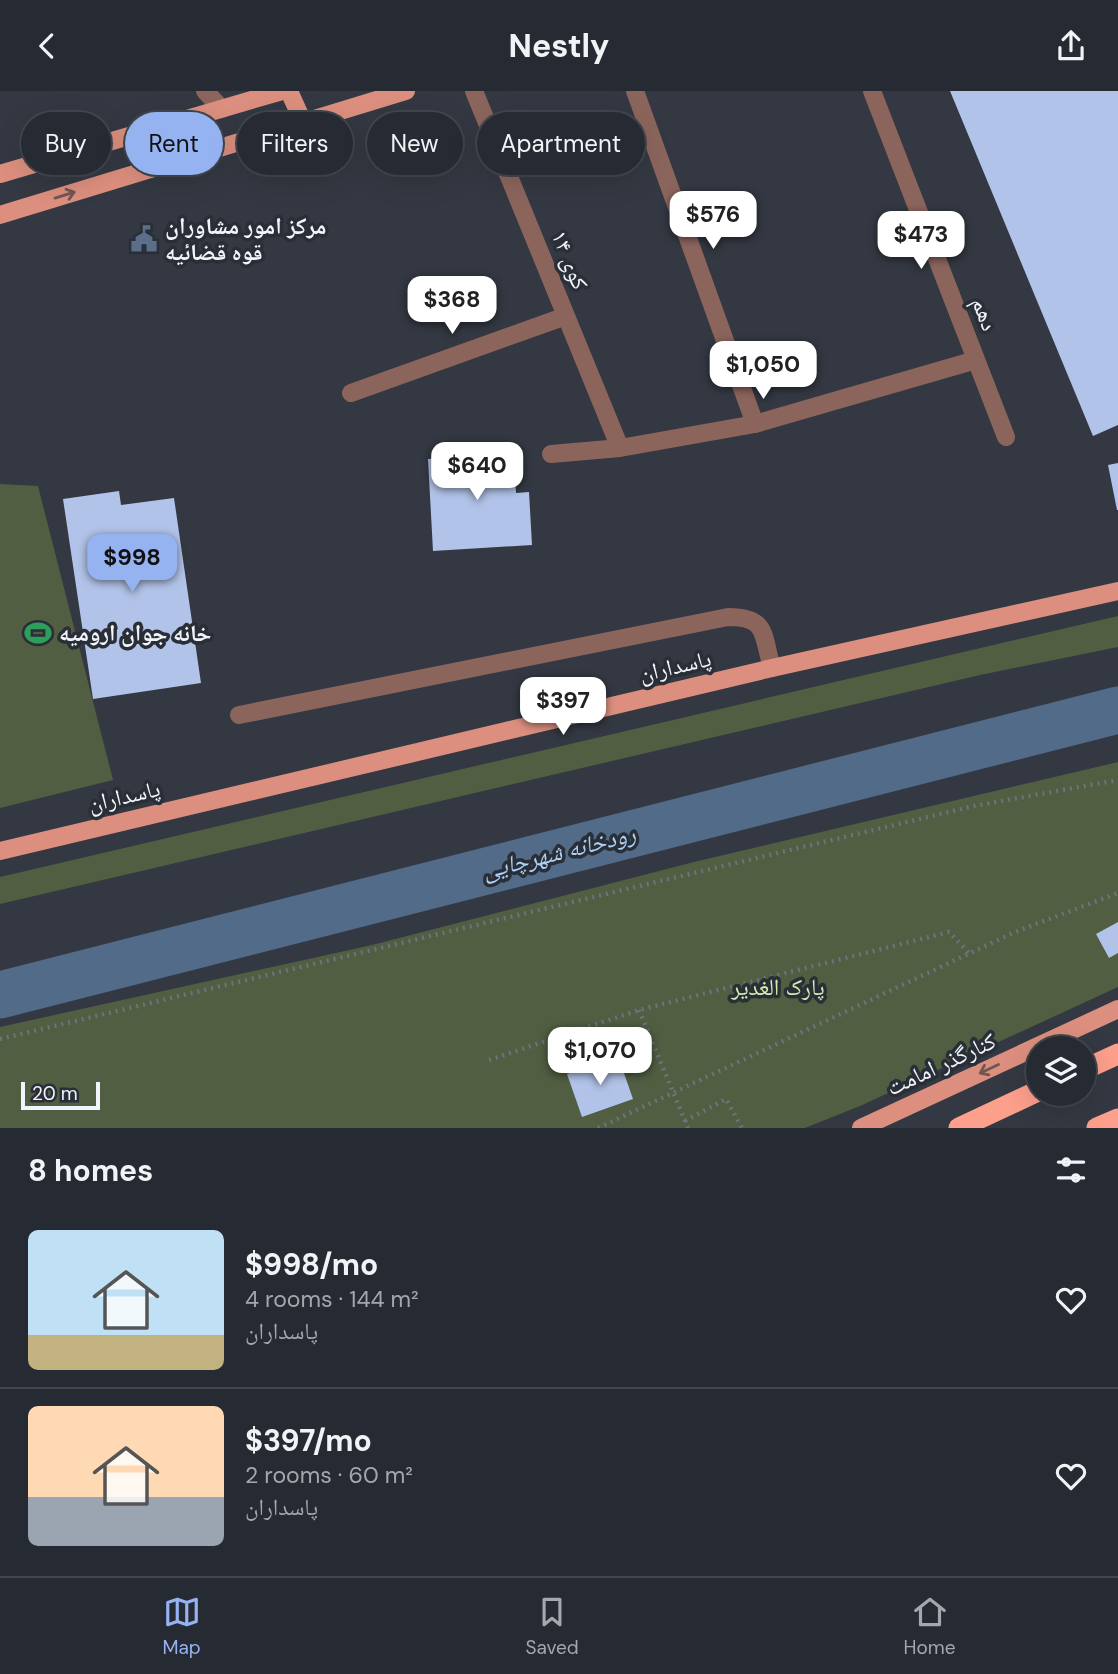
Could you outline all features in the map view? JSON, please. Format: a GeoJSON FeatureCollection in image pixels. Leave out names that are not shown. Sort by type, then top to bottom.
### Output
{"type":"FeatureCollection","features":[{"type":"Feature","properties":{"kind":"highway"},"geometry":{"type":"LineString","coordinates":[[1096,1064],[1118,1054]]}},
{"type":"Feature","properties":{"kind":"highway"},"geometry":{"type":"LineString","coordinates":[[959,1128],[1026,1097]]}},
{"type":"Feature","properties":{"kind":"highway"},"geometry":{"type":"LineString","coordinates":[[1097,1128],[1118,1119]]}},
{"type":"Feature","properties":{"kind":"main road"},"geometry":{"type":"LineString","coordinates":[[0,174],[282,91]]}},
{"type":"Feature","properties":{"kind":"main road"},"geometry":{"type":"LineString","coordinates":[[289,91],[298,112]]}},
{"type":"Feature","properties":{"kind":"main road"},"geometry":{"type":"LineString","coordinates":[[338,112],[406,91]]}},
{"type":"Feature","properties":{"kind":"main road"},"geometry":{"type":"LineString","coordinates":[[0,215],[237,143]]}},
{"type":"Feature","properties":{"kind":"main road","name":"پاسداران"},"geometry":{"type":"LineString","coordinates":[[0,851],[772,668],[1118,591]]}},
{"type":"Feature","properties":{"kind":"main road","name":"کنارگذر امامت"},"geometry":{"type":"LineString","coordinates":[[861,1128],[1118,1009]]}},
{"type":"Feature","properties":{"kind":"street"},"geometry":{"type":"LineString","coordinates":[[205,91],[222,109]]}},
{"type":"Feature","properties":{"kind":"street","name":"کوی ۱۴"},"geometry":{"type":"LineString","coordinates":[[474,91],[620,448]]}},
{"type":"Feature","properties":{"kind":"street"},"geometry":{"type":"LineString","coordinates":[[635,91],[755,423]]}},
{"type":"Feature","properties":{"kind":"street","name":"دهم"},"geometry":{"type":"LineString","coordinates":[[872,91],[1006,437]]}},
{"type":"Feature","properties":{"kind":"street"},"geometry":{"type":"LineString","coordinates":[[351,393],[566,316]]}},
{"type":"Feature","properties":{"kind":"street"},"geometry":{"type":"LineString","coordinates":[[551,454],[620,448],[755,423],[976,360]]}},
{"type":"Feature","properties":{"kind":"street"},"geometry":{"type":"LineString","coordinates":[[239,715],[728,617],[749,617],[759,624],[772,668]]}},
{"type":"Feature","properties":{"kind":"path"},"geometry":{"type":"LineString","coordinates":[[0,1039],[974,806],[1118,780]]}},
{"type":"Feature","properties":{"kind":"path"},"geometry":{"type":"LineString","coordinates":[[598,1128],[1015,932],[1118,894]]}},
{"type":"Feature","properties":{"kind":"path"},"geometry":{"type":"LineString","coordinates":[[489,1060],[639,1010],[949,932],[970,954]]}},
{"type":"Feature","properties":{"kind":"path"},"geometry":{"type":"LineString","coordinates":[[639,1010],[688,1128]]}},
{"type":"Feature","properties":{"kind":"path"},"geometry":{"type":"LineString","coordinates":[[685,1121],[726,1099],[742,1128]]}},
{"type":"Feature","properties":{"kind":"green space","name":"خانه جوان ارومیه"},"geometry":{"type":"Polygon","coordinates":[[[0,484],[38,486],[113,780],[0,808],[0,484]]]}},
{"type":"Feature","properties":{"kind":"green space"},"geometry":{"type":"Polygon","coordinates":[[[1118,616],[1118,647],[980,675],[0,904],[0,877],[1118,616]]]}},
{"type":"Feature","properties":{"kind":"green space","name":"پارک الغدیر"},"geometry":{"type":"Polygon","coordinates":[[[1118,762],[1118,987],[860,1106],[805,1128],[0,1128],[0,1027],[372,945],[694,862],[1118,762]]]}},
{"type":"Feature","properties":{"kind":"building"},"geometry":{"type":"Polygon","coordinates":[[[950,91],[1118,91],[1118,425],[1093,436],[950,91]]]}},
{"type":"Feature","properties":{"kind":"building"},"geometry":{"type":"Polygon","coordinates":[[[464,442],[465,455],[514,453],[516,493],[529,492],[532,545],[433,551],[428,459],[444,458],[443,444],[464,442]]]}},
{"type":"Feature","properties":{"kind":"building"},"geometry":{"type":"Polygon","coordinates":[[[1118,463],[1118,510],[1117,510],[1108,465],[1118,463]]]}},
{"type":"Feature","properties":{"kind":"building"},"geometry":{"type":"Polygon","coordinates":[[[119,491],[121,505],[174,498],[201,683],[93,699],[63,499],[119,491]]]}},
{"type":"Feature","properties":{"kind":"building"},"geometry":{"type":"Polygon","coordinates":[[[1118,922],[1118,953],[1109,958],[1096,934],[1118,922]]]}},
{"type":"Feature","properties":{"kind":"building"},"geometry":{"type":"Polygon","coordinates":[[[618,1056],[633,1099],[582,1117],[567,1074],[618,1056]]]}},
{"type":"Feature","properties":{"kind":"waterway","name":"رودخانه شهرچایی"},"geometry":{"type":"LineString","coordinates":[[0,995],[1118,710]]}},
{"type":"Feature","properties":{"kind":"place","name":"مرکز امور مشاوران قوه قضائیه"},"geometry":{"type":"Point","coordinates":[144,239]}},
{"type":"Feature","properties":{"kind":"place","name":"خانه جوان ارومیه"},"geometry":{"type":"Point","coordinates":[38,633]}}]}
